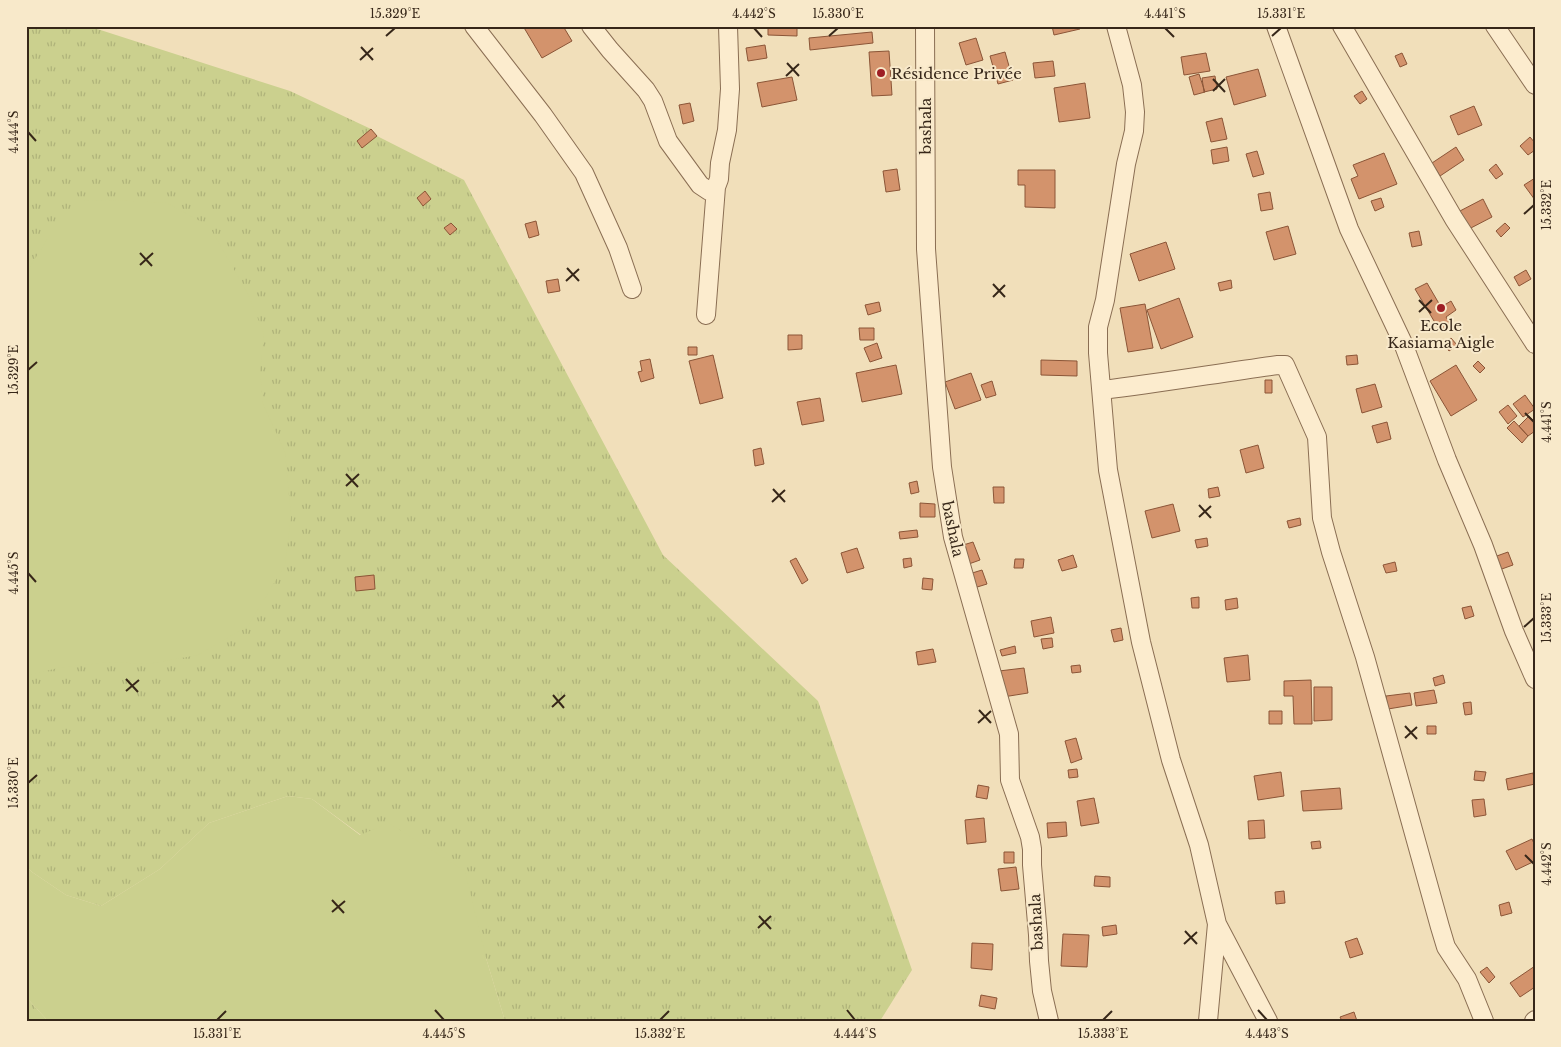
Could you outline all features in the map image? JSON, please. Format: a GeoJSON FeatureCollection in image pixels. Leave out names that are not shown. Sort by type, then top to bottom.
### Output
{"type":"FeatureCollection","features":[{"type":"Feature","properties":{"kind":"street"},"geometry":{"type":"LineString","coordinates":[[474,26],[543,115],[584,173],[618,248],[632,289]]}},
{"type":"Feature","properties":{"kind":"street"},"geometry":{"type":"LineString","coordinates":[[591,26],[646,90],[653,101],[668,141],[700,185],[709,191],[716,187]]}},
{"type":"Feature","properties":{"kind":"street"},"geometry":{"type":"LineString","coordinates":[[706,315],[716,187],[719,179],[730,101],[728,26]]}},
{"type":"Feature","properties":{"kind":"street","name":"bashala"},"geometry":{"type":"LineString","coordinates":[[925,26],[926,249],[942,467],[953,537],[1009,734],[1010,780],[1030,836],[1042,991],[1049,1021]]}},
{"type":"Feature","properties":{"kind":"street"},"geometry":{"type":"LineString","coordinates":[[1116,26],[1132,85],[1135,112],[1134,131],[1126,164],[1105,300],[1098,327],[1098,353],[1108,470],[1141,642],[1171,760],[1199,845],[1217,924],[1268,1021]]}},
{"type":"Feature","properties":{"kind":"street"},"geometry":{"type":"LineString","coordinates":[[1276,26],[1349,229],[1403,343],[1447,460],[1483,545],[1514,631],[1535,679]]}},
{"type":"Feature","properties":{"kind":"street"},"geometry":{"type":"LineString","coordinates":[[1342,26],[1454,219],[1535,344]]}},
{"type":"Feature","properties":{"kind":"street"},"geometry":{"type":"LineString","coordinates":[[1495,26],[1535,85]]}},
{"type":"Feature","properties":{"kind":"street"},"geometry":{"type":"LineString","coordinates":[[1102,390],[1285,365],[1317,437],[1322,518],[1365,657],[1446,947],[1467,978],[1484,1021]]}},
{"type":"Feature","properties":{"kind":"street"},"geometry":{"type":"LineString","coordinates":[[1208,1021],[1217,924]]}},
{"type":"Feature","properties":{"kind":"green space"},"geometry":{"type":"Polygon","coordinates":[[[26,26],[88,26],[290,91],[371,129],[377,136],[464,180],[663,555],[818,701],[912,970],[880,1021],[505,1021],[486,958],[361,835],[312,799],[288,796],[209,823],[160,869],[101,906],[66,895],[26,866],[26,26]]]}},
{"type":"Feature","properties":{"kind":"green space"},"geometry":{"type":"Polygon","coordinates":[[[114,200],[167,203],[209,226],[248,294],[264,334],[260,371],[263,404],[285,452],[291,517],[285,565],[248,626],[198,655],[148,664],[109,662],[58,668],[26,676],[26,273],[50,235],[84,201],[114,200]]]}},
{"type":"Feature","properties":{"kind":"green space"},"geometry":{"type":"Polygon","coordinates":[[[288,796],[312,799],[360,835],[389,823],[465,871],[486,958],[505,1021],[48,1021],[26,997],[26,866],[66,895],[101,906],[160,869],[209,823],[288,796]]]}},
{"type":"Feature","properties":{"kind":"green space"},"geometry":{"type":"Polygon","coordinates":[[[26,997],[48,1021],[26,1021],[26,997]]]}},
{"type":"Feature","properties":{"kind":"building"},"geometry":{"type":"Polygon","coordinates":[[[523,26],[563,26],[572,41],[542,58],[523,26]]]}},
{"type":"Feature","properties":{"kind":"building"},"geometry":{"type":"Polygon","coordinates":[[[768,26],[797,26],[797,36],[768,35],[768,26]]]}},
{"type":"Feature","properties":{"kind":"building"},"geometry":{"type":"Polygon","coordinates":[[[1052,26],[1080,26],[1080,29],[1054,35],[1052,26]]]}},
{"type":"Feature","properties":{"kind":"building"},"geometry":{"type":"Polygon","coordinates":[[[872,32],[873,43],[810,50],[809,38],[872,32]]]}},
{"type":"Feature","properties":{"kind":"building"},"geometry":{"type":"Polygon","coordinates":[[[976,38],[983,60],[966,65],[959,43],[976,38]]]}},
{"type":"Feature","properties":{"kind":"building"},"geometry":{"type":"Polygon","coordinates":[[[765,45],[767,58],[748,61],[746,48],[765,45]]]}},
{"type":"Feature","properties":{"kind":"building","name":"Résidence Privée"},"geometry":{"type":"Polygon","coordinates":[[[889,51],[892,95],[872,96],[869,52],[889,51]]]}},
{"type":"Feature","properties":{"kind":"building"},"geometry":{"type":"Polygon","coordinates":[[[1005,52],[1013,80],[998,84],[990,56],[1005,52]]]}},
{"type":"Feature","properties":{"kind":"building"},"geometry":{"type":"Polygon","coordinates":[[[1206,53],[1210,71],[1184,75],[1181,57],[1206,53]]]}},
{"type":"Feature","properties":{"kind":"building"},"geometry":{"type":"Polygon","coordinates":[[[1402,53],[1407,64],[1400,67],[1395,56],[1402,53]]]}},
{"type":"Feature","properties":{"kind":"building"},"geometry":{"type":"Polygon","coordinates":[[[1053,61],[1055,76],[1035,78],[1033,63],[1053,61]]]}},
{"type":"Feature","properties":{"kind":"building"},"geometry":{"type":"Polygon","coordinates":[[[1258,69],[1266,96],[1234,105],[1226,77],[1258,69]]]}},
{"type":"Feature","properties":{"kind":"building"},"geometry":{"type":"Polygon","coordinates":[[[1199,74],[1205,92],[1194,95],[1189,77],[1199,74]]]}},
{"type":"Feature","properties":{"kind":"building"},"geometry":{"type":"Polygon","coordinates":[[[1215,76],[1217,89],[1204,92],[1202,78],[1215,76]]]}},
{"type":"Feature","properties":{"kind":"building"},"geometry":{"type":"Polygon","coordinates":[[[792,77],[797,100],[762,107],[757,83],[792,77]]]}},
{"type":"Feature","properties":{"kind":"building"},"geometry":{"type":"Polygon","coordinates":[[[1085,83],[1090,118],[1059,122],[1054,88],[1085,83]]]}},
{"type":"Feature","properties":{"kind":"building"},"geometry":{"type":"Polygon","coordinates":[[[1362,91],[1367,99],[1360,104],[1354,96],[1362,91]]]}},
{"type":"Feature","properties":{"kind":"building"},"geometry":{"type":"Polygon","coordinates":[[[690,103],[694,121],[683,124],[679,105],[690,103]]]}},
{"type":"Feature","properties":{"kind":"building"},"geometry":{"type":"Polygon","coordinates":[[[1474,106],[1482,125],[1458,135],[1450,116],[1474,106]]]}},
{"type":"Feature","properties":{"kind":"building"},"geometry":{"type":"Polygon","coordinates":[[[1222,118],[1227,139],[1211,142],[1206,122],[1222,118]]]}},
{"type":"Feature","properties":{"kind":"building"},"geometry":{"type":"Polygon","coordinates":[[[371,129],[377,136],[362,148],[357,141],[371,129]]]}},
{"type":"Feature","properties":{"kind":"building"},"geometry":{"type":"Polygon","coordinates":[[[1530,137],[1535,143],[1535,150],[1528,155],[1520,146],[1530,137]]]}},
{"type":"Feature","properties":{"kind":"building"},"geometry":{"type":"Polygon","coordinates":[[[1227,147],[1229,161],[1213,164],[1211,150],[1227,147]]]}},
{"type":"Feature","properties":{"kind":"building"},"geometry":{"type":"Polygon","coordinates":[[[1456,147],[1464,160],[1440,176],[1432,163],[1456,147]]]}},
{"type":"Feature","properties":{"kind":"building"},"geometry":{"type":"Polygon","coordinates":[[[1257,151],[1264,174],[1253,177],[1246,154],[1257,151]]]}},
{"type":"Feature","properties":{"kind":"building"},"geometry":{"type":"Polygon","coordinates":[[[1384,153],[1397,184],[1359,199],[1351,179],[1358,176],[1353,165],[1384,153]]]}},
{"type":"Feature","properties":{"kind":"building"},"geometry":{"type":"Polygon","coordinates":[[[1496,164],[1503,174],[1496,179],[1489,170],[1496,164]]]}},
{"type":"Feature","properties":{"kind":"building"},"geometry":{"type":"Polygon","coordinates":[[[897,169],[900,190],[886,192],[883,171],[897,169]]]}},
{"type":"Feature","properties":{"kind":"building"},"geometry":{"type":"Polygon","coordinates":[[[1018,170],[1055,170],[1055,208],[1025,207],[1025,185],[1018,185],[1018,170]]]}},
{"type":"Feature","properties":{"kind":"building"},"geometry":{"type":"Polygon","coordinates":[[[1535,178],[1535,200],[1524,185],[1535,178]]]}},
{"type":"Feature","properties":{"kind":"building"},"geometry":{"type":"Polygon","coordinates":[[[425,191],[431,199],[423,206],[417,198],[425,191]]]}},
{"type":"Feature","properties":{"kind":"building"},"geometry":{"type":"Polygon","coordinates":[[[1270,192],[1273,209],[1261,211],[1258,194],[1270,192]]]}},
{"type":"Feature","properties":{"kind":"building"},"geometry":{"type":"Polygon","coordinates":[[[1381,198],[1384,207],[1375,211],[1371,201],[1381,198]]]}},
{"type":"Feature","properties":{"kind":"building"},"geometry":{"type":"Polygon","coordinates":[[[1483,199],[1492,217],[1467,230],[1458,212],[1483,199]]]}},
{"type":"Feature","properties":{"kind":"building"},"geometry":{"type":"Polygon","coordinates":[[[536,221],[539,235],[529,238],[525,224],[536,221]]]}},
{"type":"Feature","properties":{"kind":"building"},"geometry":{"type":"Polygon","coordinates":[[[451,223],[457,229],[450,235],[444,228],[451,223]]]}},
{"type":"Feature","properties":{"kind":"building"},"geometry":{"type":"Polygon","coordinates":[[[1505,223],[1510,228],[1501,237],[1496,231],[1505,223]]]}},
{"type":"Feature","properties":{"kind":"building"},"geometry":{"type":"Polygon","coordinates":[[[1288,226],[1296,254],[1274,260],[1266,232],[1288,226]]]}},
{"type":"Feature","properties":{"kind":"building"},"geometry":{"type":"Polygon","coordinates":[[[1419,231],[1422,245],[1412,247],[1409,233],[1419,231]]]}},
{"type":"Feature","properties":{"kind":"building"},"geometry":{"type":"Polygon","coordinates":[[[1166,242],[1175,269],[1139,281],[1130,254],[1166,242]]]}},
{"type":"Feature","properties":{"kind":"building"},"geometry":{"type":"Polygon","coordinates":[[[1526,270],[1531,279],[1519,286],[1514,277],[1526,270]]]}},
{"type":"Feature","properties":{"kind":"building"},"geometry":{"type":"Polygon","coordinates":[[[558,279],[560,291],[548,293],[546,281],[558,279]]]}},
{"type":"Feature","properties":{"kind":"building"},"geometry":{"type":"Polygon","coordinates":[[[1231,280],[1232,288],[1220,291],[1218,283],[1231,280]]]}},
{"type":"Feature","properties":{"kind":"building","name":"Ecole Kasiama Aigle"},"geometry":{"type":"Polygon","coordinates":[[[1427,283],[1441,307],[1451,301],[1456,310],[1446,317],[1451,325],[1440,331],[1415,289],[1427,283]]]}},
{"type":"Feature","properties":{"kind":"building"},"geometry":{"type":"Polygon","coordinates":[[[1179,298],[1193,337],[1161,349],[1147,310],[1179,298]]]}},
{"type":"Feature","properties":{"kind":"building"},"geometry":{"type":"Polygon","coordinates":[[[879,302],[881,311],[868,315],[865,305],[879,302]]]}},
{"type":"Feature","properties":{"kind":"building"},"geometry":{"type":"Polygon","coordinates":[[[1145,304],[1153,348],[1128,352],[1120,308],[1145,304]]]}},
{"type":"Feature","properties":{"kind":"building"},"geometry":{"type":"Polygon","coordinates":[[[859,328],[874,328],[874,340],[860,340],[859,328]]]}},
{"type":"Feature","properties":{"kind":"building"},"geometry":{"type":"Polygon","coordinates":[[[788,335],[802,335],[802,349],[788,350],[788,335]]]}},
{"type":"Feature","properties":{"kind":"building"},"geometry":{"type":"Polygon","coordinates":[[[1451,338],[1457,345],[1449,351],[1444,344],[1451,338]]]}},
{"type":"Feature","properties":{"kind":"building"},"geometry":{"type":"Polygon","coordinates":[[[877,343],[882,358],[870,362],[864,348],[877,343]]]}},
{"type":"Feature","properties":{"kind":"building"},"geometry":{"type":"Polygon","coordinates":[[[688,347],[697,347],[697,355],[688,355],[688,347]]]}},
{"type":"Feature","properties":{"kind":"building"},"geometry":{"type":"Polygon","coordinates":[[[713,355],[723,398],[700,404],[689,361],[713,355]]]}},
{"type":"Feature","properties":{"kind":"building"},"geometry":{"type":"Polygon","coordinates":[[[1357,355],[1358,364],[1347,365],[1346,356],[1357,355]]]}},
{"type":"Feature","properties":{"kind":"building"},"geometry":{"type":"Polygon","coordinates":[[[650,359],[654,378],[641,382],[638,372],[642,371],[640,361],[650,359]]]}},
{"type":"Feature","properties":{"kind":"building"},"geometry":{"type":"Polygon","coordinates":[[[1041,360],[1077,361],[1077,376],[1041,375],[1041,360]]]}},
{"type":"Feature","properties":{"kind":"building"},"geometry":{"type":"Polygon","coordinates":[[[1478,361],[1485,368],[1480,373],[1473,366],[1478,361]]]}},
{"type":"Feature","properties":{"kind":"building"},"geometry":{"type":"Polygon","coordinates":[[[896,365],[902,394],[862,402],[856,373],[896,365]]]}},
{"type":"Feature","properties":{"kind":"building"},"geometry":{"type":"Polygon","coordinates":[[[1456,365],[1477,400],[1451,416],[1430,381],[1456,365]]]}},
{"type":"Feature","properties":{"kind":"building"},"geometry":{"type":"Polygon","coordinates":[[[971,373],[981,400],[955,409],[945,382],[971,373]]]}},
{"type":"Feature","properties":{"kind":"building"},"geometry":{"type":"Polygon","coordinates":[[[1265,380],[1272,380],[1272,393],[1265,393],[1265,380]]]}},
{"type":"Feature","properties":{"kind":"building"},"geometry":{"type":"Polygon","coordinates":[[[992,381],[996,395],[986,398],[981,385],[992,381]]]}},
{"type":"Feature","properties":{"kind":"building"},"geometry":{"type":"Polygon","coordinates":[[[1375,384],[1382,407],[1362,413],[1356,389],[1375,384]]]}},
{"type":"Feature","properties":{"kind":"building"},"geometry":{"type":"Polygon","coordinates":[[[1525,395],[1535,409],[1523,417],[1513,404],[1525,395]]]}},
{"type":"Feature","properties":{"kind":"building"},"geometry":{"type":"Polygon","coordinates":[[[820,398],[824,421],[802,425],[797,402],[820,398]]]}},
{"type":"Feature","properties":{"kind":"building"},"geometry":{"type":"Polygon","coordinates":[[[1508,405],[1517,416],[1508,424],[1499,412],[1508,405]]]}},
{"type":"Feature","properties":{"kind":"building"},"geometry":{"type":"Polygon","coordinates":[[[1529,416],[1535,422],[1535,431],[1528,436],[1519,426],[1529,416]]]}},
{"type":"Feature","properties":{"kind":"building"},"geometry":{"type":"Polygon","coordinates":[[[1514,421],[1528,436],[1522,443],[1507,428],[1514,421]]]}},
{"type":"Feature","properties":{"kind":"building"},"geometry":{"type":"Polygon","coordinates":[[[1387,422],[1391,439],[1377,443],[1372,426],[1387,422]]]}},
{"type":"Feature","properties":{"kind":"building"},"geometry":{"type":"Polygon","coordinates":[[[1258,445],[1264,468],[1246,473],[1240,450],[1258,445]]]}},
{"type":"Feature","properties":{"kind":"building"},"geometry":{"type":"Polygon","coordinates":[[[761,448],[764,464],[755,466],[753,450],[761,448]]]}},
{"type":"Feature","properties":{"kind":"building"},"geometry":{"type":"Polygon","coordinates":[[[917,481],[919,492],[911,494],[909,483],[917,481]]]}},
{"type":"Feature","properties":{"kind":"building"},"geometry":{"type":"Polygon","coordinates":[[[993,487],[1004,487],[1004,503],[994,503],[993,487]]]}},
{"type":"Feature","properties":{"kind":"building"},"geometry":{"type":"Polygon","coordinates":[[[1218,487],[1220,496],[1209,498],[1208,489],[1218,487]]]}},
{"type":"Feature","properties":{"kind":"building"},"geometry":{"type":"Polygon","coordinates":[[[920,503],[935,504],[935,517],[920,517],[920,503]]]}},
{"type":"Feature","properties":{"kind":"building"},"geometry":{"type":"Polygon","coordinates":[[[1173,504],[1180,531],[1152,538],[1145,511],[1173,504]]]}},
{"type":"Feature","properties":{"kind":"building"},"geometry":{"type":"Polygon","coordinates":[[[1300,518],[1301,525],[1289,528],[1287,521],[1300,518]]]}},
{"type":"Feature","properties":{"kind":"building"},"geometry":{"type":"Polygon","coordinates":[[[917,530],[918,537],[900,539],[899,532],[917,530]]]}},
{"type":"Feature","properties":{"kind":"building"},"geometry":{"type":"Polygon","coordinates":[[[1207,538],[1208,546],[1197,548],[1195,540],[1207,538]]]}},
{"type":"Feature","properties":{"kind":"building"},"geometry":{"type":"Polygon","coordinates":[[[973,542],[980,560],[966,565],[960,546],[973,542]]]}},
{"type":"Feature","properties":{"kind":"building"},"geometry":{"type":"Polygon","coordinates":[[[857,548],[864,568],[847,573],[841,553],[857,548]]]}},
{"type":"Feature","properties":{"kind":"building"},"geometry":{"type":"Polygon","coordinates":[[[1508,552],[1513,565],[1499,570],[1494,557],[1508,552]]]}},
{"type":"Feature","properties":{"kind":"building"},"geometry":{"type":"Polygon","coordinates":[[[1073,555],[1077,567],[1062,571],[1058,560],[1073,555]]]}},
{"type":"Feature","properties":{"kind":"building"},"geometry":{"type":"Polygon","coordinates":[[[796,558],[808,580],[802,584],[790,561],[796,558]]]}},
{"type":"Feature","properties":{"kind":"building"},"geometry":{"type":"Polygon","coordinates":[[[911,558],[912,566],[904,568],[903,559],[911,558]]]}},
{"type":"Feature","properties":{"kind":"building"},"geometry":{"type":"Polygon","coordinates":[[[1015,559],[1024,559],[1023,568],[1014,568],[1015,559]]]}},
{"type":"Feature","properties":{"kind":"building"},"geometry":{"type":"Polygon","coordinates":[[[1395,562],[1397,571],[1386,573],[1383,565],[1395,562]]]}},
{"type":"Feature","properties":{"kind":"building"},"geometry":{"type":"Polygon","coordinates":[[[982,570],[987,584],[974,588],[969,574],[982,570]]]}},
{"type":"Feature","properties":{"kind":"building"},"geometry":{"type":"Polygon","coordinates":[[[374,575],[375,589],[356,591],[355,577],[374,575]]]}},
{"type":"Feature","properties":{"kind":"building"},"geometry":{"type":"Polygon","coordinates":[[[923,578],[933,579],[932,590],[922,589],[923,578]]]}},
{"type":"Feature","properties":{"kind":"building"},"geometry":{"type":"Polygon","coordinates":[[[1199,597],[1199,608],[1192,608],[1191,598],[1199,597]]]}},
{"type":"Feature","properties":{"kind":"building"},"geometry":{"type":"Polygon","coordinates":[[[1237,598],[1238,608],[1226,610],[1225,600],[1237,598]]]}},
{"type":"Feature","properties":{"kind":"building"},"geometry":{"type":"Polygon","coordinates":[[[1471,606],[1474,616],[1465,619],[1462,608],[1471,606]]]}},
{"type":"Feature","properties":{"kind":"building"},"geometry":{"type":"Polygon","coordinates":[[[1051,617],[1054,633],[1034,637],[1031,621],[1051,617]]]}},
{"type":"Feature","properties":{"kind":"building"},"geometry":{"type":"Polygon","coordinates":[[[1121,628],[1123,640],[1114,642],[1111,630],[1121,628]]]}},
{"type":"Feature","properties":{"kind":"building"},"geometry":{"type":"Polygon","coordinates":[[[1052,638],[1053,647],[1043,649],[1041,639],[1052,638]]]}},
{"type":"Feature","properties":{"kind":"building"},"geometry":{"type":"Polygon","coordinates":[[[1015,646],[1016,653],[1002,656],[1000,650],[1015,646]]]}},
{"type":"Feature","properties":{"kind":"building"},"geometry":{"type":"Polygon","coordinates":[[[933,649],[936,662],[918,665],[916,652],[933,649]]]}},
{"type":"Feature","properties":{"kind":"building"},"geometry":{"type":"Polygon","coordinates":[[[1248,655],[1250,680],[1227,682],[1224,658],[1248,655]]]}},
{"type":"Feature","properties":{"kind":"building"},"geometry":{"type":"Polygon","coordinates":[[[1080,665],[1081,672],[1072,673],[1071,666],[1080,665]]]}},
{"type":"Feature","properties":{"kind":"building"},"geometry":{"type":"Polygon","coordinates":[[[1024,668],[1028,693],[1003,697],[999,671],[1024,668]]]}},
{"type":"Feature","properties":{"kind":"building"},"geometry":{"type":"Polygon","coordinates":[[[1443,675],[1445,683],[1435,686],[1433,678],[1443,675]]]}},
{"type":"Feature","properties":{"kind":"building"},"geometry":{"type":"Polygon","coordinates":[[[1311,680],[1312,724],[1294,724],[1293,696],[1284,696],[1284,681],[1311,680]]]}},
{"type":"Feature","properties":{"kind":"building"},"geometry":{"type":"Polygon","coordinates":[[[1314,687],[1332,687],[1332,720],[1314,721],[1314,687]]]}},
{"type":"Feature","properties":{"kind":"building"},"geometry":{"type":"Polygon","coordinates":[[[1434,690],[1437,703],[1416,706],[1414,693],[1434,690]]]}},
{"type":"Feature","properties":{"kind":"building"},"geometry":{"type":"Polygon","coordinates":[[[1410,693],[1412,705],[1388,709],[1386,696],[1410,693]]]}},
{"type":"Feature","properties":{"kind":"building"},"geometry":{"type":"Polygon","coordinates":[[[1471,702],[1472,714],[1465,715],[1463,703],[1471,702]]]}},
{"type":"Feature","properties":{"kind":"building"},"geometry":{"type":"Polygon","coordinates":[[[1269,711],[1282,711],[1282,724],[1269,724],[1269,711]]]}},
{"type":"Feature","properties":{"kind":"building"},"geometry":{"type":"Polygon","coordinates":[[[1427,726],[1436,726],[1436,734],[1427,734],[1427,726]]]}},
{"type":"Feature","properties":{"kind":"building"},"geometry":{"type":"Polygon","coordinates":[[[1076,738],[1082,759],[1071,763],[1065,741],[1076,738]]]}},
{"type":"Feature","properties":{"kind":"building"},"geometry":{"type":"Polygon","coordinates":[[[1077,769],[1078,777],[1069,778],[1068,770],[1077,769]]]}},
{"type":"Feature","properties":{"kind":"building"},"geometry":{"type":"Polygon","coordinates":[[[1475,771],[1486,772],[1484,781],[1474,780],[1475,771]]]}},
{"type":"Feature","properties":{"kind":"building"},"geometry":{"type":"Polygon","coordinates":[[[1281,772],[1284,796],[1258,800],[1254,776],[1281,772]]]}},
{"type":"Feature","properties":{"kind":"building"},"geometry":{"type":"Polygon","coordinates":[[[1533,773],[1535,784],[1508,790],[1506,779],[1533,773]]]}},
{"type":"Feature","properties":{"kind":"building"},"geometry":{"type":"Polygon","coordinates":[[[978,785],[989,787],[987,799],[976,797],[978,785]]]}},
{"type":"Feature","properties":{"kind":"building"},"geometry":{"type":"Polygon","coordinates":[[[1340,788],[1342,809],[1303,811],[1301,791],[1340,788]]]}},
{"type":"Feature","properties":{"kind":"building"},"geometry":{"type":"Polygon","coordinates":[[[1094,798],[1099,823],[1081,826],[1077,801],[1094,798]]]}},
{"type":"Feature","properties":{"kind":"building"},"geometry":{"type":"Polygon","coordinates":[[[1484,799],[1486,815],[1474,817],[1472,800],[1484,799]]]}},
{"type":"Feature","properties":{"kind":"building"},"geometry":{"type":"Polygon","coordinates":[[[984,818],[986,842],[967,844],[965,820],[984,818]]]}},
{"type":"Feature","properties":{"kind":"building"},"geometry":{"type":"Polygon","coordinates":[[[1264,820],[1265,838],[1249,839],[1248,821],[1264,820]]]}},
{"type":"Feature","properties":{"kind":"building"},"geometry":{"type":"Polygon","coordinates":[[[1066,822],[1067,836],[1048,838],[1047,823],[1066,822]]]}},
{"type":"Feature","properties":{"kind":"building"},"geometry":{"type":"Polygon","coordinates":[[[1532,839],[1535,846],[1535,861],[1516,870],[1506,851],[1532,839]]]}},
{"type":"Feature","properties":{"kind":"building"},"geometry":{"type":"Polygon","coordinates":[[[1320,841],[1321,848],[1312,849],[1311,842],[1320,841]]]}},
{"type":"Feature","properties":{"kind":"building"},"geometry":{"type":"Polygon","coordinates":[[[1004,852],[1014,852],[1014,863],[1004,863],[1004,852]]]}},
{"type":"Feature","properties":{"kind":"building"},"geometry":{"type":"Polygon","coordinates":[[[1016,867],[1019,889],[1001,891],[998,869],[1016,867]]]}},
{"type":"Feature","properties":{"kind":"building"},"geometry":{"type":"Polygon","coordinates":[[[1095,876],[1110,877],[1110,887],[1094,886],[1095,876]]]}},
{"type":"Feature","properties":{"kind":"building"},"geometry":{"type":"Polygon","coordinates":[[[1284,891],[1285,903],[1276,904],[1275,892],[1284,891]]]}},
{"type":"Feature","properties":{"kind":"building"},"geometry":{"type":"Polygon","coordinates":[[[1509,902],[1512,913],[1501,916],[1499,905],[1509,902]]]}},
{"type":"Feature","properties":{"kind":"building"},"geometry":{"type":"Polygon","coordinates":[[[1116,925],[1117,934],[1103,936],[1102,927],[1116,925]]]}},
{"type":"Feature","properties":{"kind":"building"},"geometry":{"type":"Polygon","coordinates":[[[1063,934],[1089,935],[1087,967],[1061,966],[1063,934]]]}},
{"type":"Feature","properties":{"kind":"building"},"geometry":{"type":"Polygon","coordinates":[[[1357,938],[1363,954],[1350,958],[1345,942],[1357,938]]]}},
{"type":"Feature","properties":{"kind":"building"},"geometry":{"type":"Polygon","coordinates":[[[972,943],[993,944],[992,970],[971,968],[972,943]]]}},
{"type":"Feature","properties":{"kind":"building"},"geometry":{"type":"Polygon","coordinates":[[[1535,966],[1535,987],[1520,997],[1510,983],[1535,966]]]}},
{"type":"Feature","properties":{"kind":"building"},"geometry":{"type":"Polygon","coordinates":[[[1487,967],[1495,977],[1489,983],[1480,972],[1487,967]]]}},
{"type":"Feature","properties":{"kind":"building"},"geometry":{"type":"Polygon","coordinates":[[[981,995],[997,998],[995,1009],[979,1006],[981,995]]]}},
{"type":"Feature","properties":{"kind":"building"},"geometry":{"type":"Polygon","coordinates":[[[1354,1012],[1357,1021],[1342,1021],[1340,1017],[1354,1012]]]}},
{"type":"Feature","properties":{"kind":"place","name":"Résidence Privée"},"geometry":{"type":"Point","coordinates":[881,73]}},
{"type":"Feature","properties":{"kind":"place","name":"Ecole Kasiama Aigle"},"geometry":{"type":"Point","coordinates":[1441,308]}}]}
